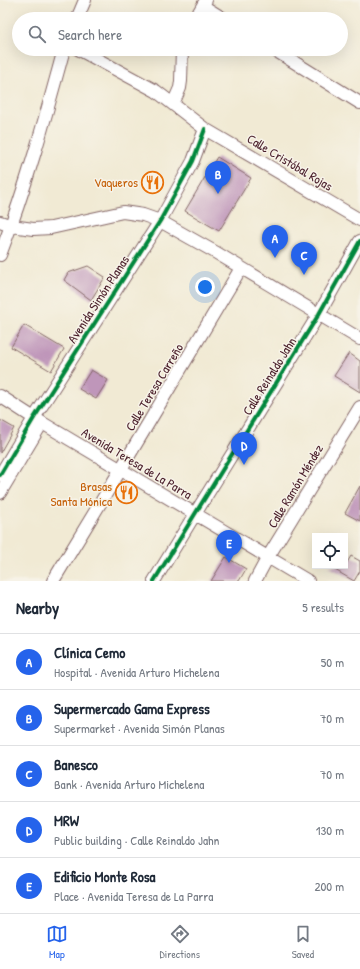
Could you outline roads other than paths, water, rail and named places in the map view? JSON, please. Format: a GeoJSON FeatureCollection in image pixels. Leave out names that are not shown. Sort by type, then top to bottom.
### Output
{"type":"FeatureCollection","features":[{"type":"Feature","properties":{"kind":"street"},"geometry":{"type":"LineString","coordinates":[[80,12],[85,0]]}},
{"type":"Feature","properties":{"kind":"street"},"geometry":{"type":"LineString","coordinates":[[199,12],[205,3],[216,12]]}},
{"type":"Feature","properties":{"kind":"street"},"geometry":{"type":"LineString","coordinates":[[0,255],[12,226],[37,147],[62,56]]}},
{"type":"Feature","properties":{"kind":"street","name":"Calle Cristóbal Rojas"},"geometry":{"type":"LineString","coordinates":[[91,56],[156,91],[205,129],[360,220]]}},
{"type":"Feature","properties":{"kind":"street"},"geometry":{"type":"LineString","coordinates":[[173,104],[180,88],[182,56]]}},
{"type":"Feature","properties":{"kind":"street"},"geometry":{"type":"LineString","coordinates":[[284,56],[360,103]]}},
{"type":"Feature","properties":{"kind":"street","name":"Avenida Simón Planas"},"geometry":{"type":"LineString","coordinates":[[0,475],[38,420],[160,221],[193,161],[205,129]]}},
{"type":"Feature","properties":{"kind":"street"},"geometry":{"type":"LineString","coordinates":[[0,222],[12,226],[33,229],[51,228],[123,212],[143,215],[160,221],[360,339]]}},
{"type":"Feature","properties":{"kind":"street","name":"Calle Reinaldo Jahn"},"geometry":{"type":"LineString","coordinates":[[154,581],[319,314],[360,241]]}},
{"type":"Feature","properties":{"kind":"street","name":"Calle Teresa Carreño"},"geometry":{"type":"LineString","coordinates":[[53,581],[241,268]]}},
{"type":"Feature","properties":{"kind":"street","name":"Avenida Teresa de La Parra"},"geometry":{"type":"LineString","coordinates":[[0,396],[308,581]]}},
{"type":"Feature","properties":{"kind":"street","name":"Calle Ramón Méndez"},"geometry":{"type":"LineString","coordinates":[[255,581],[268,557],[360,407]]}},
{"type":"Feature","properties":{"kind":"street","name":"Avenida Simón Planas"},"geometry":{"type":"LineString","coordinates":[[0,493],[38,420]]}},
{"type":"Feature","properties":{"kind":"place","name":"Vaqueros"},"geometry":{"type":"Point","coordinates":[153,182]}},
{"type":"Feature","properties":{"kind":"place","name":"Supermercado Gama Express"},"geometry":{"type":"Point","coordinates":[218,194]}},
{"type":"Feature","properties":{"kind":"place","name":"Clínica Cemo"},"geometry":{"type":"Point","coordinates":[275,258]}},
{"type":"Feature","properties":{"kind":"place","name":"Banesco"},"geometry":{"type":"Point","coordinates":[304,275]}},
{"type":"Feature","properties":{"kind":"place","name":"MRW"},"geometry":{"type":"Point","coordinates":[244,465]}},
{"type":"Feature","properties":{"kind":"place","name":"Brasas Santa Mónica"},"geometry":{"type":"Point","coordinates":[127,493]}},
{"type":"Feature","properties":{"kind":"place","name":"Edificio Monte Rosa"},"geometry":{"type":"Point","coordinates":[229,563]}}]}
